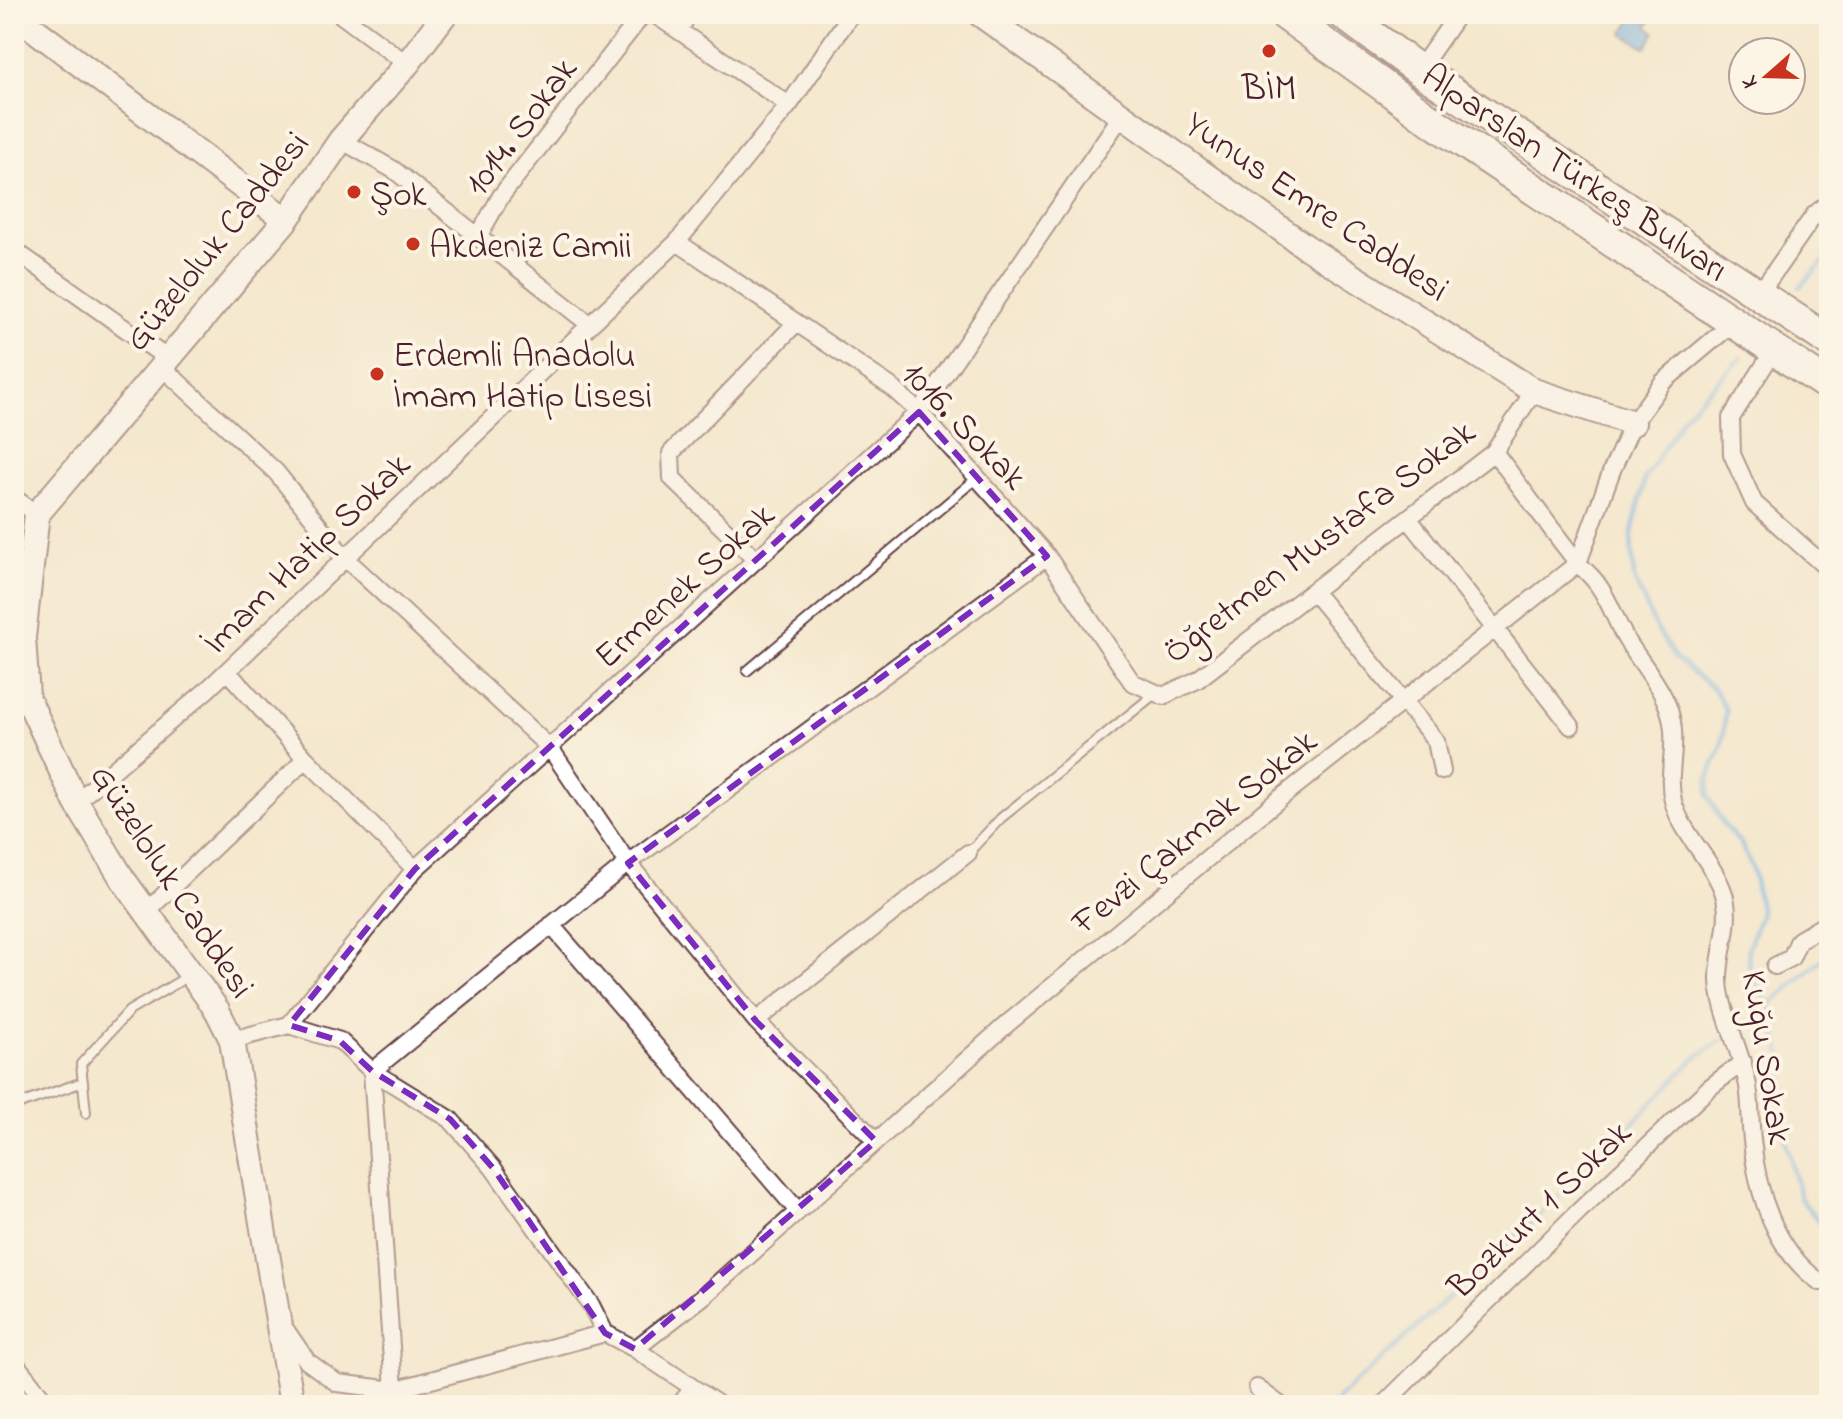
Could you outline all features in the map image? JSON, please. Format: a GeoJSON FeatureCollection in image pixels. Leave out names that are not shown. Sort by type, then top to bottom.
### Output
{"type":"FeatureCollection","features":[{"type":"Feature","properties":{"kind":"highway","name":"Alparslan Türkeş Bulvarı"},"geometry":{"type":"LineString","coordinates":[[1284,14],[1436,124],[1829,386]]}},
{"type":"Feature","properties":{"kind":"highway","name":"Alparslan Türkeş Bulvarı"},"geometry":{"type":"LineString","coordinates":[[1343,14],[1419,70],[1829,341]]}},
{"type":"Feature","properties":{"kind":"main road"},"geometry":{"type":"LineString","coordinates":[[14,14],[286,220]]}},
{"type":"Feature","properties":{"kind":"main road","name":"Güzeloluk Caddesi"},"geometry":{"type":"LineString","coordinates":[[292,1405],[232,1040],[217,1010],[122,878],[76,802],[27,697],[23,637],[37,514],[286,220],[341,140],[407,64],[445,14]]}},
{"type":"Feature","properties":{"kind":"main road","name":"Yunus Emre Caddesi"},"geometry":{"type":"LineString","coordinates":[[980,14],[1306,247],[1534,391],[1633,423]]}},
{"type":"Feature","properties":{"kind":"main road"},"geometry":{"type":"LineString","coordinates":[[14,540],[37,514]]}},
{"type":"Feature","properties":{"kind":"street"},"geometry":{"type":"LineString","coordinates":[[340,14],[407,64]]}},
{"type":"Feature","properties":{"kind":"street","name":"1014. Sokak"},"geometry":{"type":"LineString","coordinates":[[478,237],[501,196],[643,14]]}},
{"type":"Feature","properties":{"kind":"street"},"geometry":{"type":"LineString","coordinates":[[654,14],[789,105]]}},
{"type":"Feature","properties":{"kind":"street"},"geometry":{"type":"LineString","coordinates":[[679,31],[688,14]]}},
{"type":"Feature","properties":{"kind":"street","name":"İmam Hatip Sokak"},"geometry":{"type":"LineString","coordinates":[[76,802],[227,671],[677,242],[789,105],[851,14]]}},
{"type":"Feature","properties":{"kind":"street"},"geometry":{"type":"LineString","coordinates":[[1419,70],[1458,14]]}},
{"type":"Feature","properties":{"kind":"street","name":"Ermenek Sokak"},"geometry":{"type":"LineString","coordinates":[[289,1025],[415,869],[919,412],[1122,115]]}},
{"type":"Feature","properties":{"kind":"street"},"geometry":{"type":"LineString","coordinates":[[341,140],[394,170],[589,324]]}},
{"type":"Feature","properties":{"kind":"street"},"geometry":{"type":"LineString","coordinates":[[1759,294],[1815,214],[1829,203]]}},
{"type":"Feature","properties":{"kind":"street","name":"1016. Sokak"},"geometry":{"type":"LineString","coordinates":[[677,242],[890,386],[919,412],[1047,556],[1132,682],[1159,694]]}},
{"type":"Feature","properties":{"kind":"street"},"geometry":{"type":"LineString","coordinates":[[14,250],[165,363],[276,472],[345,558],[550,748],[628,863],[756,1021],[876,1141]]}},
{"type":"Feature","properties":{"kind":"street"},"geometry":{"type":"LineString","coordinates":[[756,560],[672,478],[671,453],[796,323]]}},
{"type":"Feature","properties":{"kind":"street"},"geometry":{"type":"LineString","coordinates":[[1578,563],[1633,423],[1663,382],[1733,323]]}},
{"type":"Feature","properties":{"kind":"street"},"geometry":{"type":"LineString","coordinates":[[1774,350],[1731,418],[1732,454],[1754,503],[1829,570]]}},
{"type":"Feature","properties":{"kind":"street","name":"Öğretmen Mustafa Sokak"},"geometry":{"type":"LineString","coordinates":[[1159,694],[1197,680],[1494,452],[1534,391]]}},
{"type":"Feature","properties":{"kind":"street","name":"Kuğu Sokak"},"geometry":{"type":"LineString","coordinates":[[1494,452],[1578,563],[1599,585],[1624,636],[1654,677],[1667,703],[1673,724],[1672,797],[1680,823],[1723,891],[1727,928],[1719,983],[1748,1086],[1756,1176],[1788,1253],[1803,1271],[1820,1282],[1829,1281]]}},
{"type":"Feature","properties":{"kind":"street"},"geometry":{"type":"LineString","coordinates":[[14,498],[37,514]]}},
{"type":"Feature","properties":{"kind":"street"},"geometry":{"type":"LineString","coordinates":[[1408,518],[1571,726]]}},
{"type":"Feature","properties":{"kind":"street"},"geometry":{"type":"LineString","coordinates":[[372,1071],[628,863],[1047,556]]}},
{"type":"Feature","properties":{"kind":"street","name":"Fevzi Çakmak Sokak"},"geometry":{"type":"LineString","coordinates":[[635,1349],[705,1295],[1007,1024],[1278,800],[1578,563]]}},
{"type":"Feature","properties":{"kind":"street"},"geometry":{"type":"LineString","coordinates":[[1313,591],[1436,741],[1442,771]]}},
{"type":"Feature","properties":{"kind":"street"},"geometry":{"type":"LineString","coordinates":[[227,671],[306,759],[415,869]]}},
{"type":"Feature","properties":{"kind":"street"},"geometry":{"type":"LineString","coordinates":[[146,912],[306,759]]}},
{"type":"Feature","properties":{"kind":"street"},"geometry":{"type":"LineString","coordinates":[[756,1021],[968,853]]}},
{"type":"Feature","properties":{"kind":"street"},"geometry":{"type":"LineString","coordinates":[[1775,966],[1791,958],[1799,940],[1829,922]]}},
{"type":"Feature","properties":{"kind":"street"},"geometry":{"type":"LineString","coordinates":[[551,925],[798,1211]]}},
{"type":"Feature","properties":{"kind":"street"},"geometry":{"type":"LineString","coordinates":[[232,1040],[289,1025],[340,1041],[372,1071],[450,1119],[493,1168],[591,1305],[605,1333],[635,1349],[719,1405]]}},
{"type":"Feature","properties":{"kind":"street","name":"Bozkurt 1 Sokak"},"geometry":{"type":"LineString","coordinates":[[1383,1405],[1579,1211],[1709,1088],[1743,1062]]}},
{"type":"Feature","properties":{"kind":"street"},"geometry":{"type":"LineString","coordinates":[[372,1071],[394,1390]]}},
{"type":"Feature","properties":{"kind":"street"},"geometry":{"type":"LineString","coordinates":[[276,1316],[307,1361],[337,1383],[394,1390]]}},
{"type":"Feature","properties":{"kind":"street"},"geometry":{"type":"LineString","coordinates":[[366,1405],[394,1390],[605,1333]]}},
{"type":"Feature","properties":{"kind":"street"},"geometry":{"type":"LineString","coordinates":[[14,1362],[48,1405]]}},
{"type":"Feature","properties":{"kind":"street"},"geometry":{"type":"LineString","coordinates":[[1257,1388],[1280,1405]]}},
{"type":"Feature","properties":{"kind":"lane"},"geometry":{"type":"LineString","coordinates":[[747,671],[977,478]]}},
{"type":"Feature","properties":{"kind":"lane"},"geometry":{"type":"LineString","coordinates":[[968,853],[1001,818],[1159,694]]}},
{"type":"Feature","properties":{"kind":"lane"},"geometry":{"type":"LineString","coordinates":[[86,1113],[81,1064],[129,1011],[191,974]]}},
{"type":"Feature","properties":{"kind":"lane"},"geometry":{"type":"LineString","coordinates":[[14,1106],[83,1082]]}},
{"type":"Feature","properties":{"kind":"lane"},"geometry":{"type":"LineString","coordinates":[[674,1405],[690,1386]]}},
{"type":"Feature","properties":{"kind":"highlighted area"},"geometry":{"type":"Polygon","coordinates":[[[919,412],[1047,556],[628,863],[756,1021],[876,1141],[635,1349],[605,1333],[493,1168],[450,1119],[372,1071],[340,1041],[289,1025],[415,869],[919,412]]]}},
{"type":"Feature","properties":{"kind":"water"},"geometry":{"type":"Polygon","coordinates":[[[1635,14],[1655,14],[1647,27],[1655,32],[1646,48],[1623,34],[1635,14]]]}},
{"type":"Feature","properties":{"kind":"waterway"},"geometry":{"type":"LineString","coordinates":[[1800,287],[1829,255]]}},
{"type":"Feature","properties":{"kind":"waterway"},"geometry":{"type":"LineString","coordinates":[[1741,358],[1685,414],[1645,478],[1631,537],[1634,578],[1654,624],[1675,658],[1714,689],[1726,710],[1722,745],[1708,779],[1708,796],[1724,825],[1741,844],[1753,870],[1761,913],[1748,949],[1750,973],[1769,1004],[1784,1063],[1782,1125],[1800,1198],[1829,1234]]}},
{"type":"Feature","properties":{"kind":"waterway"},"geometry":{"type":"LineString","coordinates":[[1753,1019],[1829,953]]}},
{"type":"Feature","properties":{"kind":"waterway"},"geometry":{"type":"LineString","coordinates":[[1334,1405],[1586,1172],[1695,1058],[1722,1040]]}},
{"type":"Feature","properties":{"kind":"place","name":"BİM"},"geometry":{"type":"Point","coordinates":[1269,51]}},
{"type":"Feature","properties":{"kind":"place","name":"Şok"},"geometry":{"type":"Point","coordinates":[354,192]}},
{"type":"Feature","properties":{"kind":"place","name":"Akdeniz Camii"},"geometry":{"type":"Point","coordinates":[413,244]}},
{"type":"Feature","properties":{"kind":"place","name":"Erdemli Anadolu İmam Hatip Lisesi"},"geometry":{"type":"Point","coordinates":[377,374]}}]}
